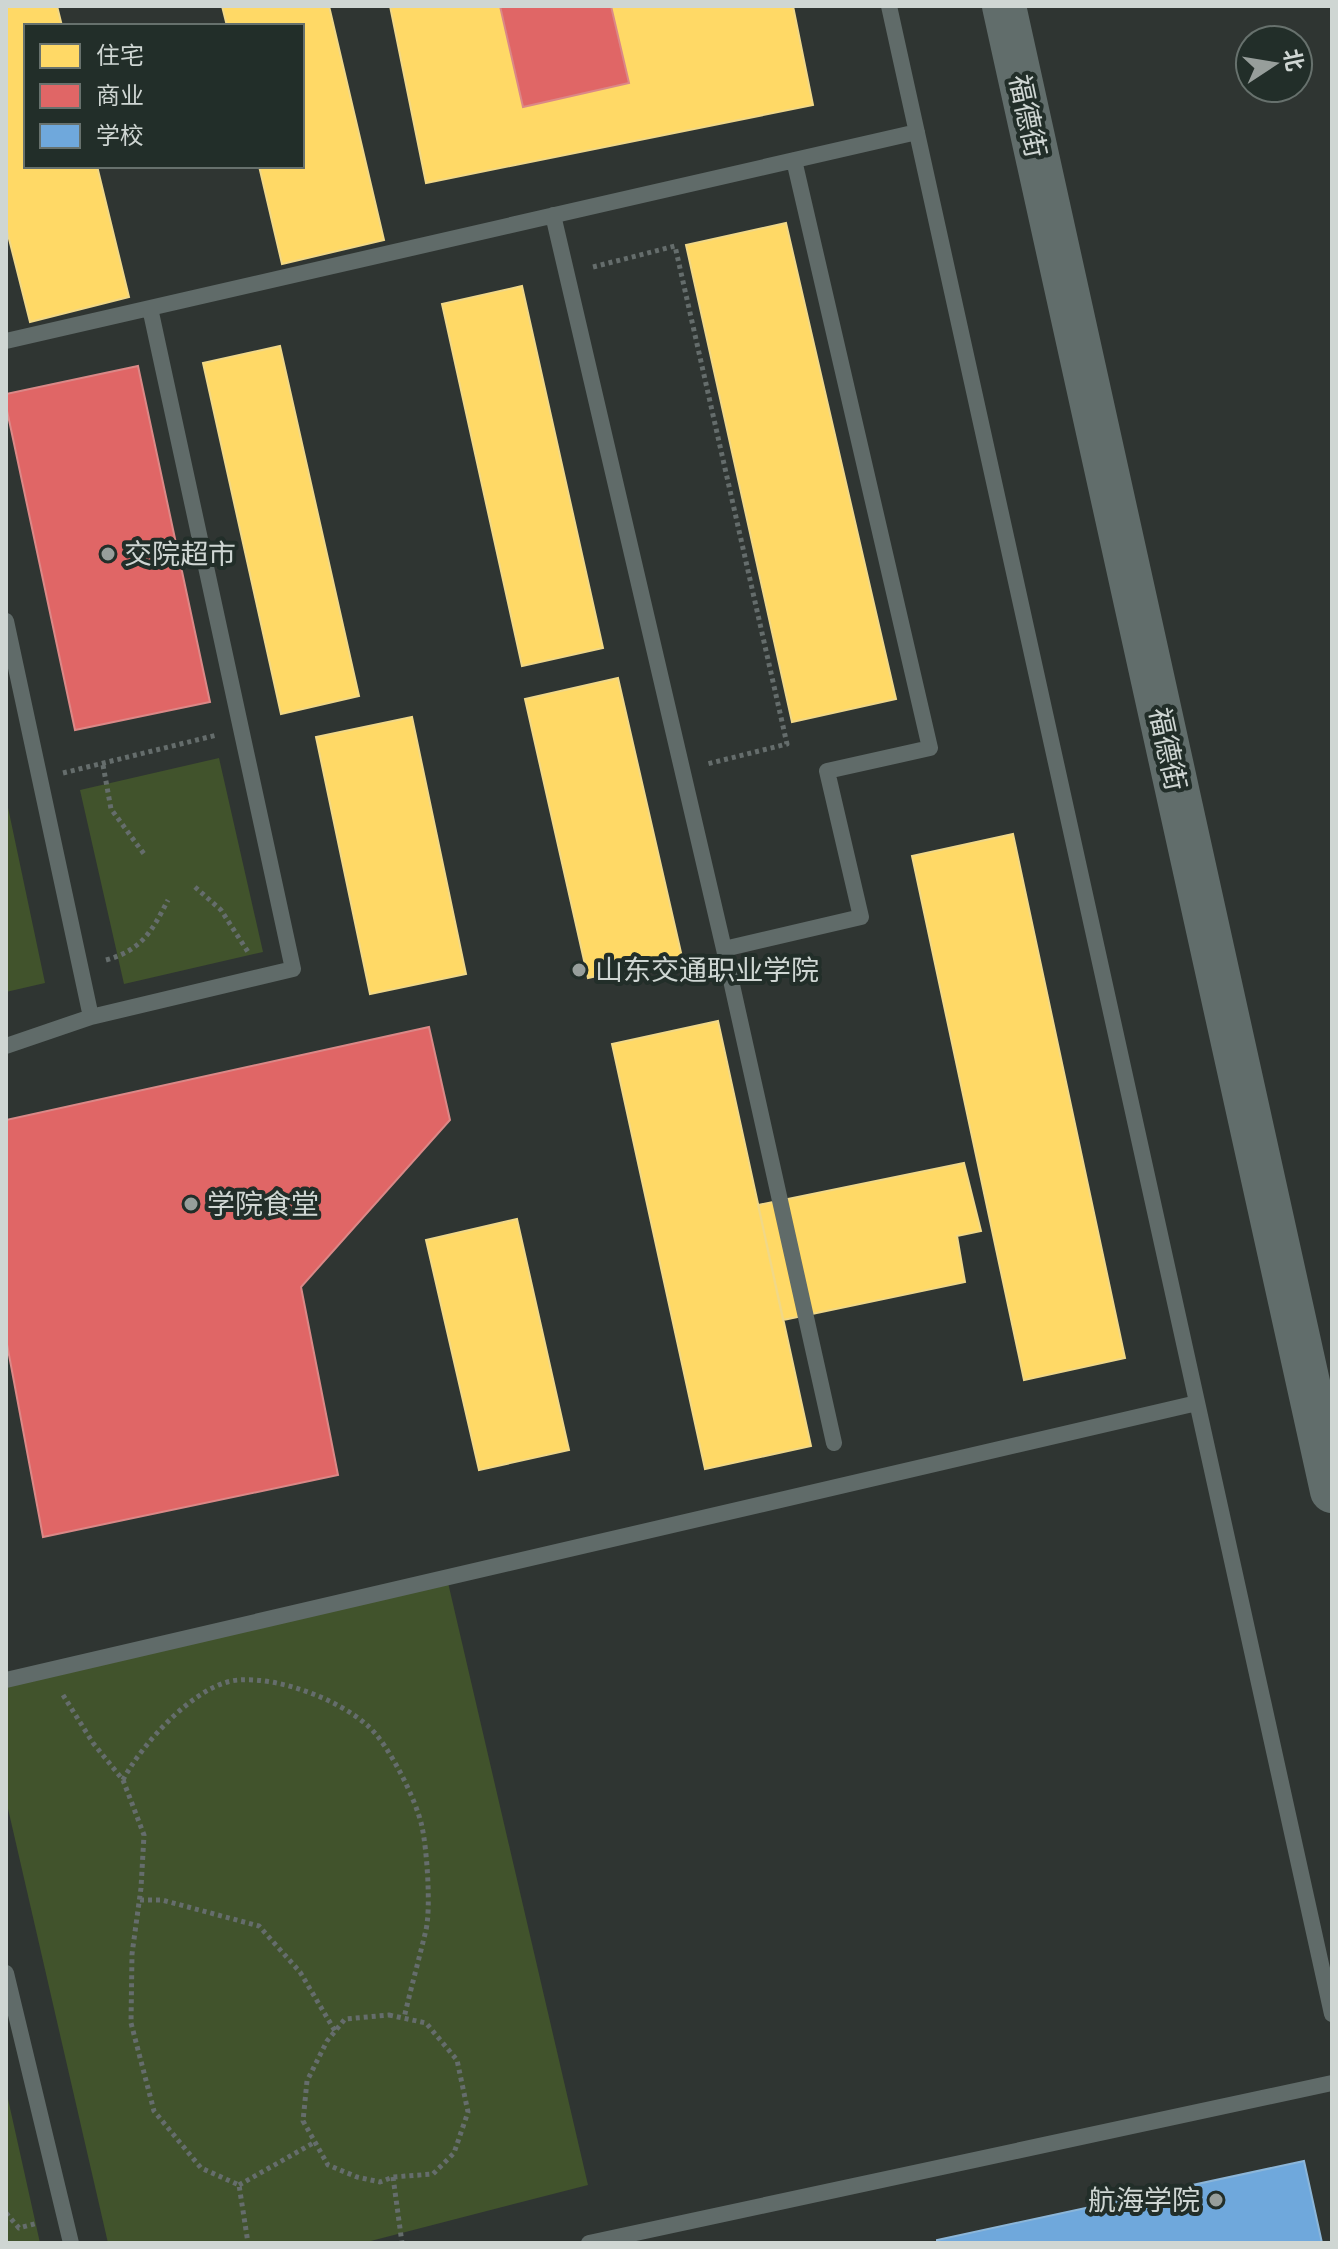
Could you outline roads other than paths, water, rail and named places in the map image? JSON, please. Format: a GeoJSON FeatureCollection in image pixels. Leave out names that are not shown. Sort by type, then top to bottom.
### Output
{"type":"FeatureCollection","features":[{"type":"Feature","properties":{"kind":"street","name":"福德街"},"geometry":{"type":"LineString","coordinates":[[1004,6],[1332,1491]]}},
{"type":"Feature","properties":{"kind":"lane"},"geometry":{"type":"LineString","coordinates":[[889,6],[1332,2014]]}},
{"type":"Feature","properties":{"kind":"lane"},"geometry":{"type":"LineString","coordinates":[[6,341],[917,132]]}},
{"type":"Feature","properties":{"kind":"lane"},"geometry":{"type":"LineString","coordinates":[[724,949],[861,917],[827,771],[930,748],[794,160]]}},
{"type":"Feature","properties":{"kind":"lane"},"geometry":{"type":"LineString","coordinates":[[553,215],[724,949],[834,1443]]}},
{"type":"Feature","properties":{"kind":"lane"},"geometry":{"type":"LineString","coordinates":[[6,1046],[91,1017],[293,969],[150,308]]}},
{"type":"Feature","properties":{"kind":"lane"},"geometry":{"type":"LineString","coordinates":[[6,621],[91,1017]]}},
{"type":"Feature","properties":{"kind":"lane"},"geometry":{"type":"LineString","coordinates":[[6,1680],[1197,1403]]}},
{"type":"Feature","properties":{"kind":"lane"},"geometry":{"type":"LineString","coordinates":[[6,1973],[71,2243]]}},
{"type":"Feature","properties":{"kind":"lane"},"geometry":{"type":"LineString","coordinates":[[589,2243],[1332,2083]]}},
{"type":"Feature","properties":{"kind":"place","name":"交院超市"},"geometry":{"type":"Point","coordinates":[108,554]}},
{"type":"Feature","properties":{"kind":"place","name":"山东交通职业学院"},"geometry":{"type":"Point","coordinates":[579,970]}},
{"type":"Feature","properties":{"kind":"place","name":"学院食堂"},"geometry":{"type":"Point","coordinates":[191,1204]}},
{"type":"Feature","properties":{"kind":"place","name":"航海学院"},"geometry":{"type":"Point","coordinates":[1216,2200]}}]}
